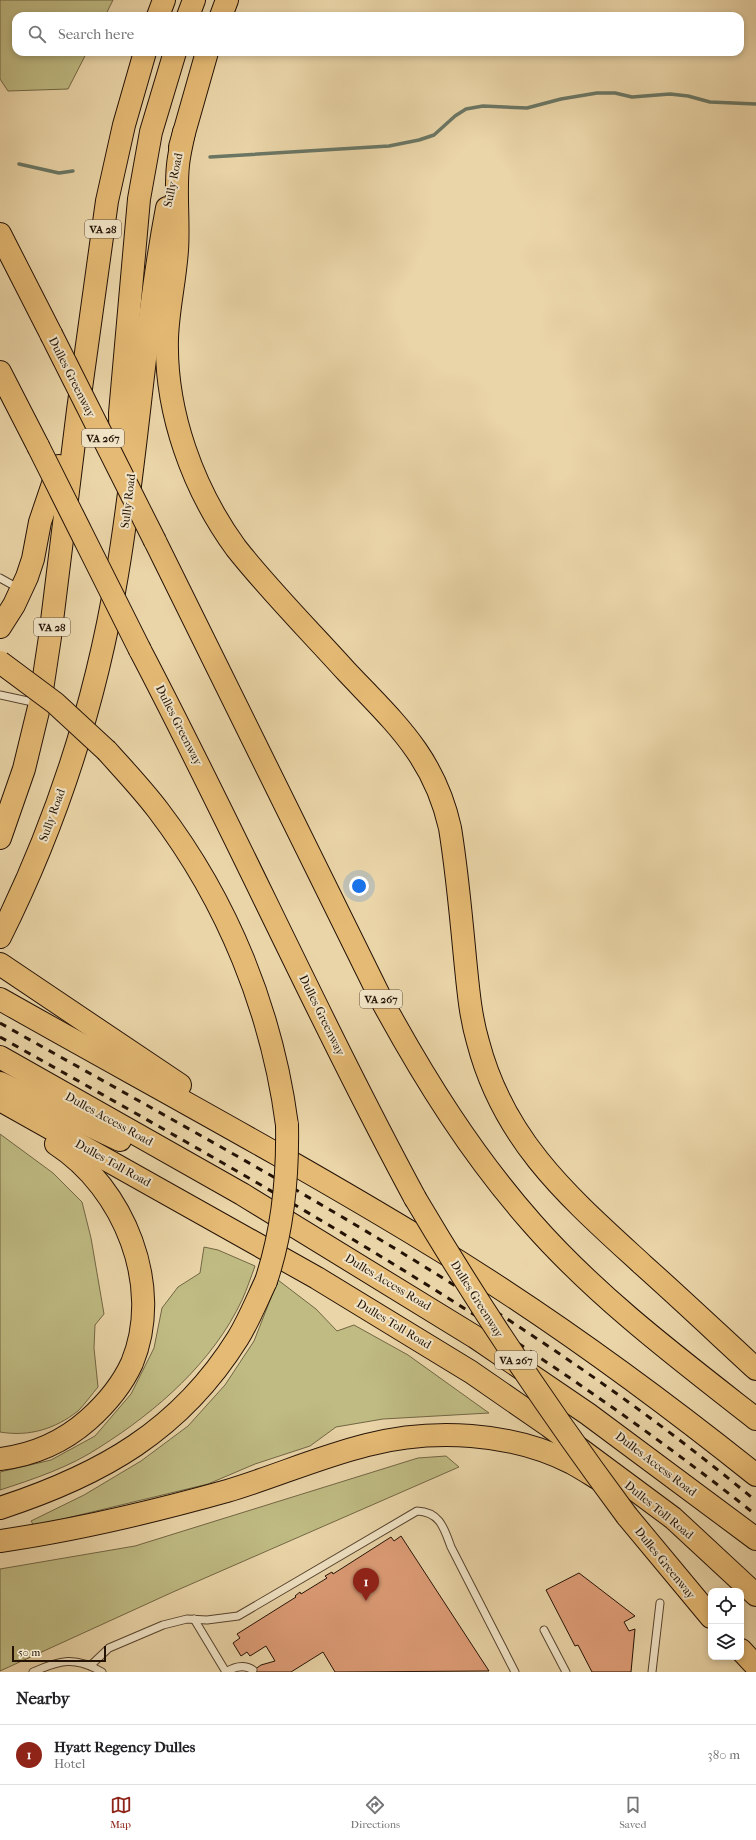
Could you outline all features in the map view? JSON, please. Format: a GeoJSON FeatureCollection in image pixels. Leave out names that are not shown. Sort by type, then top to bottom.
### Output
{"type":"FeatureCollection","features":[{"type":"Feature","properties":{"kind":"highway"},"geometry":{"type":"LineString","coordinates":[[160,12],[164,0]]}},
{"type":"Feature","properties":{"kind":"highway"},"geometry":{"type":"LineString","coordinates":[[190,12],[194,0]]}},
{"type":"Feature","properties":{"kind":"highway"},"geometry":{"type":"LineString","coordinates":[[222,12],[227,0]]}},
{"type":"Feature","properties":{"kind":"highway","name":"VA 28"},"geometry":{"type":"LineString","coordinates":[[0,838],[24,769],[40,704],[52,623],[78,410],[109,193],[132,94],[144,56]]}},
{"type":"Feature","properties":{"kind":"highway"},"geometry":{"type":"LineString","coordinates":[[122,543],[124,516],[120,449],[120,412],[139,199],[151,132],[174,56]]}},
{"type":"Feature","properties":{"kind":"highway","name":"Sully Road"},"geometry":{"type":"LineString","coordinates":[[0,937],[29,876],[55,810],[80,735],[106,632],[122,543],[163,229],[184,132],[207,56]]}},
{"type":"Feature","properties":{"kind":"highway"},"geometry":{"type":"LineString","coordinates":[[184,132],[178,166],[177,250],[168,322],[167,358],[172,398],[178,426],[184,448],[199,485],[215,516],[236,548],[394,722],[420,756],[434,778],[445,807],[454,850],[473,1022],[485,1066],[493,1088],[521,1138],[538,1162],[573,1199],[756,1369]]}},
{"type":"Feature","properties":{"kind":"highway","name":"Dulles Greenway"},"geometry":{"type":"LineString","coordinates":[[0,234],[155,541],[382,1001],[413,1058],[449,1116],[532,1224],[579,1271],[628,1316],[756,1419]]}},
{"type":"Feature","properties":{"kind":"highway","name":"Dulles Greenway"},"geometry":{"type":"LineString","coordinates":[[0,372],[201,768],[350,1073],[415,1198],[462,1276],[561,1427],[627,1516],[708,1613]]}},
{"type":"Feature","properties":{"kind":"highway"},"geometry":{"type":"LineString","coordinates":[[0,626],[22,590],[33,559],[40,522],[78,410]]}},
{"type":"Feature","properties":{"kind":"highway"},"geometry":{"type":"LineString","coordinates":[[0,662],[55,704],[107,751],[141,789],[174,832],[206,883],[232,932],[252,982],[267,1027],[279,1077],[287,1125],[287,1170],[284,1202],[276,1247],[266,1281],[239,1336],[228,1352],[204,1384],[167,1422],[140,1443],[107,1464],[52,1490],[0,1508]]}},
{"type":"Feature","properties":{"kind":"highway"},"geometry":{"type":"LineString","coordinates":[[0,964],[305,1170]]}},
{"type":"Feature","properties":{"kind":"highway"},"geometry":{"type":"LineString","coordinates":[[0,999],[305,1170],[430,1244],[544,1318],[656,1396],[756,1475]]}},
{"type":"Feature","properties":{"kind":"highway","name":"Dulles Access Road"},"geometry":{"type":"LineString","coordinates":[[0,1057],[242,1194],[456,1324],[552,1388],[756,1539]]}},
{"type":"Feature","properties":{"kind":"highway"},"geometry":{"type":"LineString","coordinates":[[0,1083],[156,1157],[238,1202],[322,1243]]}},
{"type":"Feature","properties":{"kind":"highway","name":"Dulles Toll Road"},"geometry":{"type":"LineString","coordinates":[[0,1100],[323,1282],[471,1372],[549,1426],[667,1513],[756,1595]]}},
{"type":"Feature","properties":{"kind":"highway"},"geometry":{"type":"LineString","coordinates":[[0,1111],[67,1152],[86,1168],[101,1187],[117,1211],[131,1241],[140,1272],[143,1301],[142,1328],[132,1363],[120,1385],[106,1402],[82,1424],[62,1438],[41,1449],[27,1454],[0,1459]]}},
{"type":"Feature","properties":{"kind":"highway"},"geometry":{"type":"LineString","coordinates":[[0,1541],[88,1525],[163,1508],[228,1490],[346,1451],[387,1440],[419,1436],[453,1435],[487,1438],[518,1444],[557,1456],[573,1464],[626,1497],[725,1568]]}},
{"type":"Feature","properties":{"kind":"highway"},"geometry":{"type":"LineString","coordinates":[[744,1653],[756,1666]]}},
{"type":"Feature","properties":{"kind":"lane"},"geometry":{"type":"LineString","coordinates":[[0,578],[22,590]]}},
{"type":"Feature","properties":{"kind":"lane"},"geometry":{"type":"LineString","coordinates":[[0,695],[40,704]]}},
{"type":"Feature","properties":{"kind":"lane"},"geometry":{"type":"LineString","coordinates":[[91,1665],[109,1648],[163,1624],[187,1618],[213,1620],[238,1616],[417,1511],[426,1511],[435,1516],[444,1526],[451,1547],[515,1672]]}},
{"type":"Feature","properties":{"kind":"lane"},"geometry":{"type":"LineString","coordinates":[[652,1672],[660,1604]]}},
{"type":"Feature","properties":{"kind":"lane"},"geometry":{"type":"LineString","coordinates":[[194,1619],[226,1672],[240,1667],[248,1667],[253,1670]]}},
{"type":"Feature","properties":{"kind":"lane"},"geometry":{"type":"LineString","coordinates":[[544,1630],[566,1672]]}},
{"type":"Feature","properties":{"kind":"lane"},"geometry":{"type":"LineString","coordinates":[[33,1672],[66,1661],[78,1661],[91,1665],[102,1672]]}},
{"type":"Feature","properties":{"kind":"shaded area"},"geometry":{"type":"Polygon","coordinates":[[[0,0],[113,0],[107,12],[12,12],[12,56],[85,56],[68,89],[8,91],[0,79],[0,0]]]}},
{"type":"Feature","properties":{"kind":"shaded area"},"geometry":{"type":"Polygon","coordinates":[[[0,1134],[53,1173],[82,1202],[91,1238],[104,1314],[95,1325],[94,1348],[98,1387],[78,1411],[60,1423],[41,1430],[21,1433],[0,1432],[0,1134]]]}},
{"type":"Feature","properties":{"kind":"shaded area"},"geometry":{"type":"Polygon","coordinates":[[[204,1247],[218,1250],[255,1266],[242,1300],[230,1323],[216,1344],[182,1383],[142,1418],[121,1433],[76,1461],[39,1477],[0,1490],[0,1472],[51,1460],[95,1436],[131,1394],[154,1348],[162,1308],[178,1287],[200,1273],[204,1247]]]}},
{"type":"Feature","properties":{"kind":"shaded area"},"geometry":{"type":"Polygon","coordinates":[[[278,1280],[316,1309],[337,1331],[354,1325],[408,1355],[489,1413],[383,1419],[336,1427],[310,1446],[255,1464],[208,1484],[34,1526],[31,1521],[84,1495],[141,1461],[188,1426],[225,1385],[254,1341],[278,1280]]]}},
{"type":"Feature","properties":{"kind":"shaded area"},"geometry":{"type":"Polygon","coordinates":[[[446,1456],[459,1467],[173,1592],[0,1671],[0,1569],[135,1546],[418,1458],[446,1456]]]}},
{"type":"Feature","properties":{"kind":"building"},"geometry":{"type":"Polygon","coordinates":[[[401,1536],[489,1671],[335,1672],[323,1652],[291,1672],[251,1672],[261,1665],[275,1661],[266,1646],[250,1656],[247,1652],[241,1656],[233,1643],[240,1638],[237,1634],[296,1597],[295,1596],[300,1592],[301,1594],[327,1578],[325,1576],[332,1572],[333,1574],[391,1537],[394,1541],[401,1536]]]}},
{"type":"Feature","properties":{"kind":"building"},"geometry":{"type":"Polygon","coordinates":[[[579,1573],[635,1616],[624,1622],[629,1631],[635,1629],[631,1672],[592,1672],[578,1645],[575,1646],[546,1590],[579,1573]]]}},
{"type":"Feature","properties":{"kind":"waterway"},"geometry":{"type":"LineString","coordinates":[[210,157],[389,146],[419,140],[434,135],[455,116],[466,109],[483,106],[527,108],[561,99],[597,93],[615,93],[632,97],[670,94],[688,96],[710,102],[756,104]]}},
{"type":"Feature","properties":{"kind":"waterway"},"geometry":{"type":"LineString","coordinates":[[19,164],[59,173],[73,171]]}},
{"type":"Feature","properties":{"kind":"railway"},"geometry":{"type":"LineString","coordinates":[[0,1023],[293,1188],[484,1304],[578,1366],[668,1432],[756,1501]]}},
{"type":"Feature","properties":{"kind":"railway"},"geometry":{"type":"LineString","coordinates":[[0,1037],[292,1203],[483,1320],[576,1382],[667,1447],[756,1515]]}},
{"type":"Feature","properties":{"kind":"place","name":"Hyatt Regency Dulles"},"geometry":{"type":"Point","coordinates":[366,1601]}}]}
